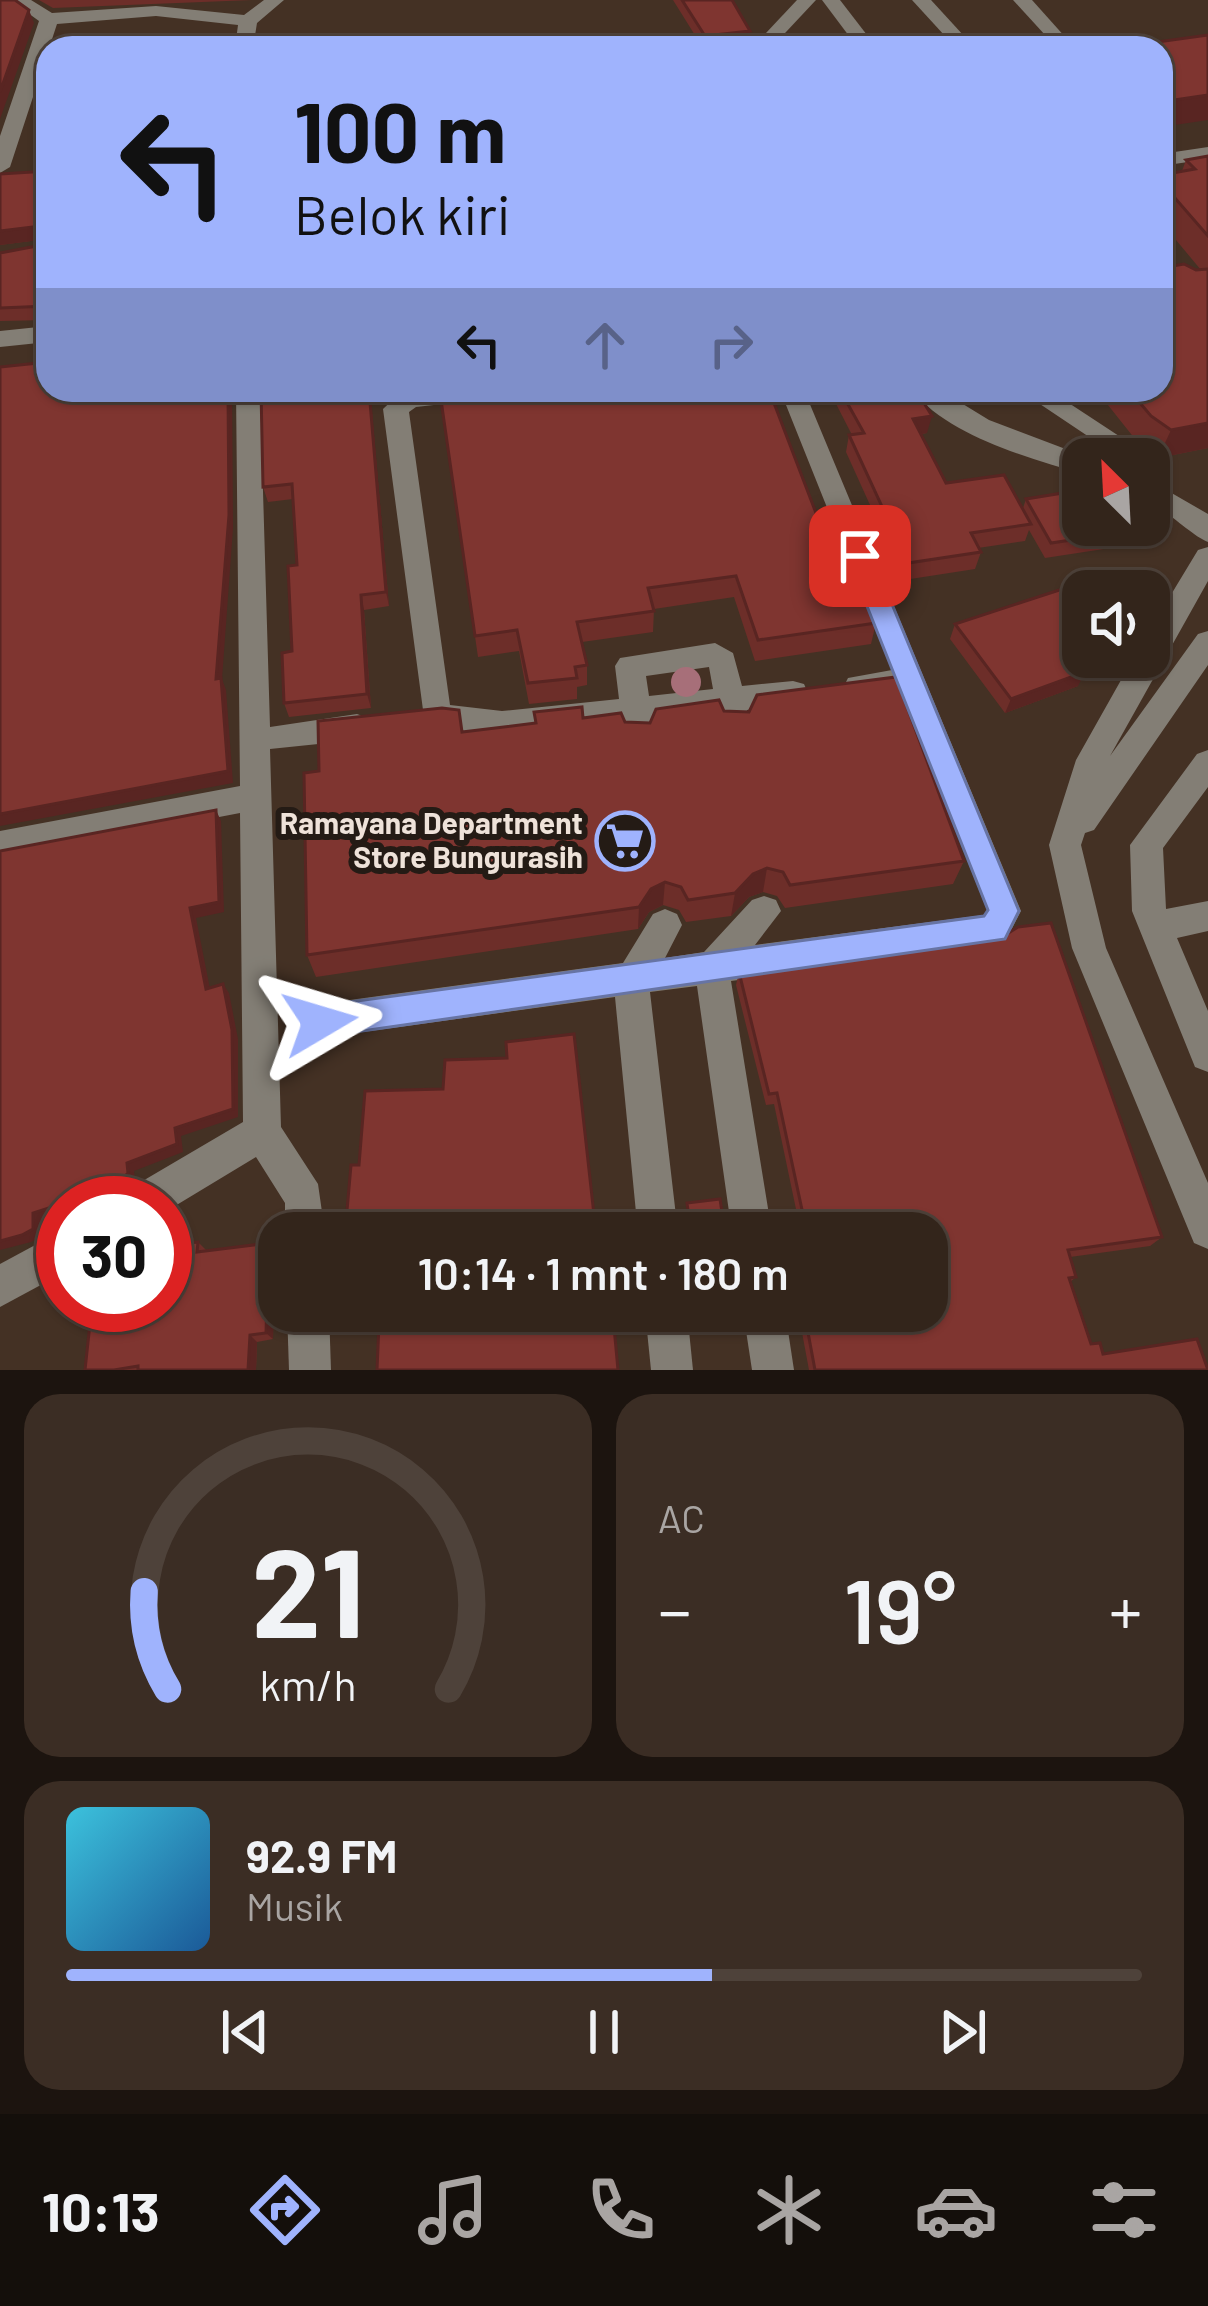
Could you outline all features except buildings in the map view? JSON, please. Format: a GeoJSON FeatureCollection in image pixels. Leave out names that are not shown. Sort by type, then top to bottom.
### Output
{"type":"FeatureCollection","features":[{"type":"Feature","properties":{"kind":"street"},"geometry":{"type":"LineString","coordinates":[[19,0],[50,19],[107,7],[195,12],[248,21]]}},
{"type":"Feature","properties":{"kind":"street"},"geometry":{"type":"LineString","coordinates":[[246,36],[248,21],[275,0]]}},
{"type":"Feature","properties":{"kind":"street"},"geometry":{"type":"LineString","coordinates":[[771,36],[807,0]]}},
{"type":"Feature","properties":{"kind":"street"},"geometry":{"type":"LineString","coordinates":[[831,0],[859,36]]}},
{"type":"Feature","properties":{"kind":"street"},"geometry":{"type":"LineString","coordinates":[[921,0],[955,36]]}},
{"type":"Feature","properties":{"kind":"street"},"geometry":{"type":"LineString","coordinates":[[1022,0],[1058,36]]}},
{"type":"Feature","properties":{"kind":"street"},"geometry":{"type":"LineString","coordinates":[[43,36],[50,19]]}},
{"type":"Feature","properties":{"kind":"street"},"geometry":{"type":"LineString","coordinates":[[780,27],[786,36]]}},
{"type":"Feature","properties":{"kind":"street"},"geometry":{"type":"LineString","coordinates":[[5,173],[3,141],[36,55]]}},
{"type":"Feature","properties":{"kind":"street"},"geometry":{"type":"LineString","coordinates":[[1173,158],[1208,153]]}},
{"type":"Feature","properties":{"kind":"street"},"geometry":{"type":"LineString","coordinates":[[0,339],[36,335]]}},
{"type":"Feature","properties":{"kind":"street"},"geometry":{"type":"LineString","coordinates":[[248,402],[262,1132],[304,1198],[304,1212]]}},
{"type":"Feature","properties":{"kind":"street"},"geometry":{"type":"LineString","coordinates":[[405,402],[396,410],[413,719]]}},
{"type":"Feature","properties":{"kind":"street"},"geometry":{"type":"LineString","coordinates":[[320,1022],[994,929],[1002,921],[1004,911],[797,402]]}},
{"type":"Feature","properties":{"kind":"street"},"geometry":{"type":"LineString","coordinates":[[938,402],[990,433],[1062,458]]}},
{"type":"Feature","properties":{"kind":"street"},"geometry":{"type":"LineString","coordinates":[[1049,402],[1107,438]]}},
{"type":"Feature","properties":{"kind":"street"},"geometry":{"type":"LineString","coordinates":[[1170,500],[1191,512],[1208,532]]}},
{"type":"Feature","properties":{"kind":"street"},"geometry":{"type":"LineString","coordinates":[[1170,621],[1208,557]]}},
{"type":"Feature","properties":{"kind":"street"},"geometry":{"type":"LineString","coordinates":[[1065,844],[1208,642]]}},
{"type":"Feature","properties":{"kind":"street"},"geometry":{"type":"LineString","coordinates":[[636,722],[630,666],[715,655],[723,661],[732,712]]}},
{"type":"Feature","properties":{"kind":"street"},"geometry":{"type":"LineString","coordinates":[[1137,678],[1092,760],[1065,844],[1090,948],[1208,1229]]}},
{"type":"Feature","properties":{"kind":"street"},"geometry":{"type":"LineString","coordinates":[[274,738],[413,719],[502,724],[636,722],[732,712],[911,680]]}},
{"type":"Feature","properties":{"kind":"street"},"geometry":{"type":"LineString","coordinates":[[1208,764],[1146,845],[1149,910],[1208,1054]]}},
{"type":"Feature","properties":{"kind":"street"},"geometry":{"type":"LineString","coordinates":[[0,845],[259,796]]}},
{"type":"Feature","properties":{"kind":"street"},"geometry":{"type":"LineString","coordinates":[[712,969],[764,911]]}},
{"type":"Feature","properties":{"kind":"street"},"geometry":{"type":"LineString","coordinates":[[1156,927],[1208,916]]}},
{"type":"Feature","properties":{"kind":"street"},"geometry":{"type":"LineString","coordinates":[[656,1212],[632,982],[665,926]]}},
{"type":"Feature","properties":{"kind":"street"},"geometry":{"type":"LineString","coordinates":[[712,969],[749,1212]]}},
{"type":"Feature","properties":{"kind":"street"},"geometry":{"type":"LineString","coordinates":[[188,1176],[262,1132]]}},
{"type":"Feature","properties":{"kind":"street"},"geometry":{"type":"LineString","coordinates":[[0,1287],[36,1266]]}},
{"type":"Feature","properties":{"kind":"street"},"geometry":{"type":"LineString","coordinates":[[309,1332],[310,1370]]}},
{"type":"Feature","properties":{"kind":"street"},"geometry":{"type":"LineString","coordinates":[[668,1332],[672,1370]]}},
{"type":"Feature","properties":{"kind":"street"},"geometry":{"type":"LineString","coordinates":[[767,1332],[773,1370]]}},
{"type":"Feature","properties":{"kind":"place","name":"Ramayana Department Store Bungurasih"},"geometry":{"type":"Point","coordinates":[625,841]}},
{"type":"Feature","properties":{"kind":"route"},"geometry":{"type":"LineString","coordinates":[[320,1022],[994,929],[1004,911],[860,556]]}}]}
